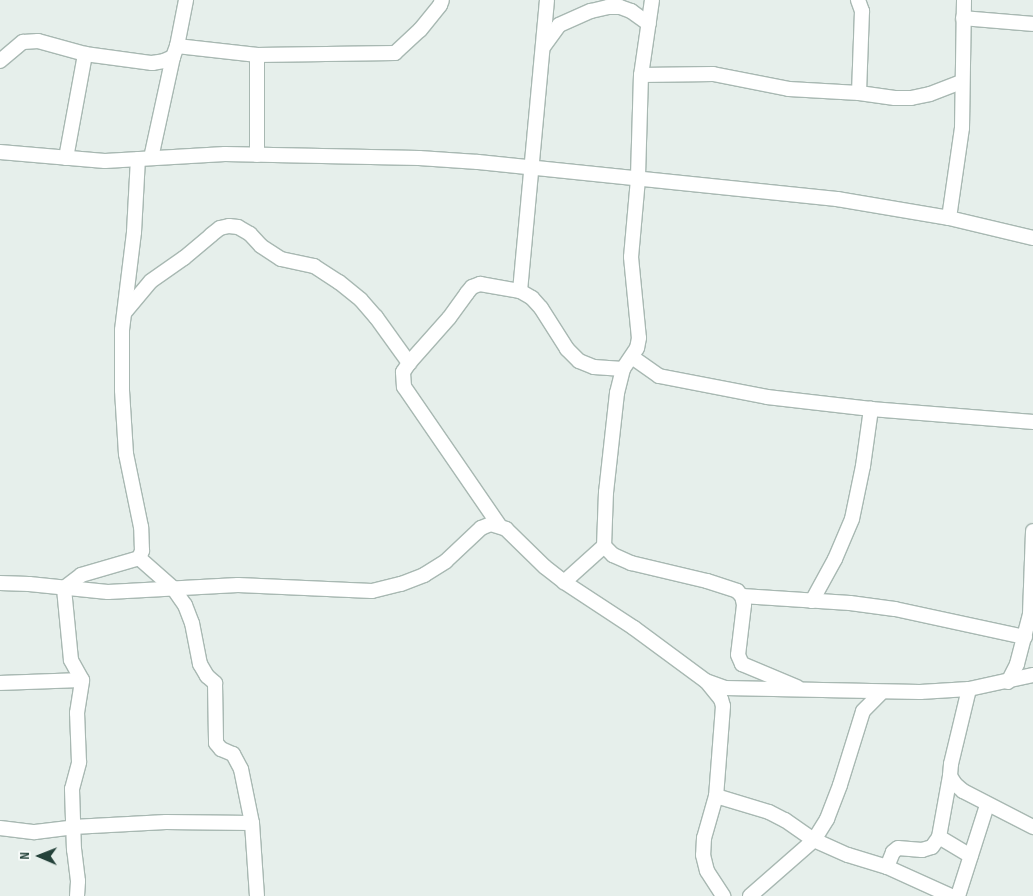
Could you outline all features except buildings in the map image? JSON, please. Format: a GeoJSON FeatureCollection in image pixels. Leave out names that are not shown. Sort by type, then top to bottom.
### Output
{"type":"FeatureCollection","features":[{"type":"Feature","properties":{"kind":"street"},"geometry":{"type":"LineString","coordinates":[[140,558],[142,551],[141,527],[126,454],[123,423],[122,330],[145,158],[175,52],[186,0]]}},
{"type":"Feature","properties":{"kind":"street"},"geometry":{"type":"LineString","coordinates":[[0,61],[23,42],[38,41],[85,54],[152,63],[164,61],[175,52],[257,55],[395,53],[420,30],[442,0]]}},
{"type":"Feature","properties":{"kind":"street"},"geometry":{"type":"LineString","coordinates":[[520,291],[533,168],[547,0]]}},
{"type":"Feature","properties":{"kind":"street"},"geometry":{"type":"LineString","coordinates":[[542,48],[559,25],[591,11],[620,7],[633,0]]}},
{"type":"Feature","properties":{"kind":"street"},"geometry":{"type":"LineString","coordinates":[[652,0],[641,75],[638,179],[631,257],[639,338],[632,358],[623,369],[613,422],[606,492],[604,546],[612,555],[631,563],[730,587],[742,596],[850,603],[895,610],[1025,637]]}},
{"type":"Feature","properties":{"kind":"street"},"geometry":{"type":"LineString","coordinates":[[858,0],[862,10],[859,93]]}},
{"type":"Feature","properties":{"kind":"street"},"geometry":{"type":"LineString","coordinates":[[949,218],[962,128],[962,18],[964,0]]}},
{"type":"Feature","properties":{"kind":"street"},"geometry":{"type":"LineString","coordinates":[[620,7],[631,11],[649,24]]}},
{"type":"Feature","properties":{"kind":"street"},"geometry":{"type":"LineString","coordinates":[[962,18],[1033,24]]}},
{"type":"Feature","properties":{"kind":"street"},"geometry":{"type":"LineString","coordinates":[[66,158],[85,54]]}},
{"type":"Feature","properties":{"kind":"street"},"geometry":{"type":"LineString","coordinates":[[257,55],[258,155]]}},
{"type":"Feature","properties":{"kind":"street"},"geometry":{"type":"LineString","coordinates":[[641,75],[695,73],[749,80],[789,89],[911,98],[930,94],[962,82]]}},
{"type":"Feature","properties":{"kind":"street"},"geometry":{"type":"LineString","coordinates":[[0,152],[105,161],[199,154],[419,158],[837,199],[949,218],[1033,238]]}},
{"type":"Feature","properties":{"kind":"street"},"geometry":{"type":"LineString","coordinates":[[124,313],[151,281],[184,258],[220,228],[228,226],[238,227],[250,234],[261,246],[281,259],[314,266],[339,282],[361,300],[376,317],[409,363]]}},
{"type":"Feature","properties":{"kind":"street"},"geometry":{"type":"LineString","coordinates":[[623,369],[594,367],[579,360],[567,349],[542,308],[520,291],[480,284],[472,287],[403,372],[404,387],[499,525],[564,582],[634,628],[706,681],[721,699],[723,706],[716,796],[704,838],[703,855],[708,871],[723,896]]}},
{"type":"Feature","properties":{"kind":"street"},"geometry":{"type":"LineString","coordinates":[[632,358],[659,376],[766,397],[871,409],[1033,422]]}},
{"type":"Feature","properties":{"kind":"street"},"geometry":{"type":"LineString","coordinates":[[812,601],[835,559],[852,520],[863,466],[871,409]]}},
{"type":"Feature","properties":{"kind":"street"},"geometry":{"type":"LineString","coordinates":[[0,584],[108,592],[246,585],[372,591],[424,574],[446,561],[481,528],[491,524],[499,525]]}},
{"type":"Feature","properties":{"kind":"street"},"geometry":{"type":"LineString","coordinates":[[1008,682],[1017,664],[1025,637],[1030,604],[1033,531]]}},
{"type":"Feature","properties":{"kind":"street"},"geometry":{"type":"LineString","coordinates":[[564,582],[604,546]]}},
{"type":"Feature","properties":{"kind":"street"},"geometry":{"type":"LineString","coordinates":[[140,558],[173,588],[189,612],[200,664],[207,676],[215,683],[216,743],[218,747],[233,754],[237,759],[252,823],[257,896]]}},
{"type":"Feature","properties":{"kind":"street"},"geometry":{"type":"LineString","coordinates":[[64,588],[81,575],[140,558]]}},
{"type":"Feature","properties":{"kind":"street"},"geometry":{"type":"LineString","coordinates":[[152,569],[156,589]]}},
{"type":"Feature","properties":{"kind":"street"},"geometry":{"type":"LineString","coordinates":[[64,588],[71,660],[82,680],[77,713],[79,762],[72,789],[78,881],[77,896]]}},
{"type":"Feature","properties":{"kind":"street"},"geometry":{"type":"LineString","coordinates":[[742,596],[744,606],[738,655],[742,664],[801,689]]}},
{"type":"Feature","properties":{"kind":"street"},"geometry":{"type":"LineString","coordinates":[[706,681],[725,688],[745,690],[801,689],[882,692],[969,689],[1033,676]]}},
{"type":"Feature","properties":{"kind":"street"},"geometry":{"type":"LineString","coordinates":[[0,683],[82,680]]}},
{"type":"Feature","properties":{"kind":"street"},"geometry":{"type":"LineString","coordinates":[[887,867],[898,848],[928,849],[939,837],[950,776],[950,764],[969,689]]}},
{"type":"Feature","properties":{"kind":"street"},"geometry":{"type":"LineString","coordinates":[[750,896],[814,840],[827,819],[840,786],[863,712],[882,692]]}},
{"type":"Feature","properties":{"kind":"street"},"geometry":{"type":"LineString","coordinates":[[950,776],[963,791],[1033,827]]}},
{"type":"Feature","properties":{"kind":"street"},"geometry":{"type":"LineString","coordinates":[[716,796],[769,812],[814,840],[848,855],[887,867],[944,894]]}},
{"type":"Feature","properties":{"kind":"street"},"geometry":{"type":"LineString","coordinates":[[958,896],[987,805]]}},
{"type":"Feature","properties":{"kind":"street"},"geometry":{"type":"LineString","coordinates":[[0,828],[35,832],[73,827],[166,822],[252,823]]}},
{"type":"Feature","properties":{"kind":"street"},"geometry":{"type":"LineString","coordinates":[[939,837],[971,856]]}}]}
